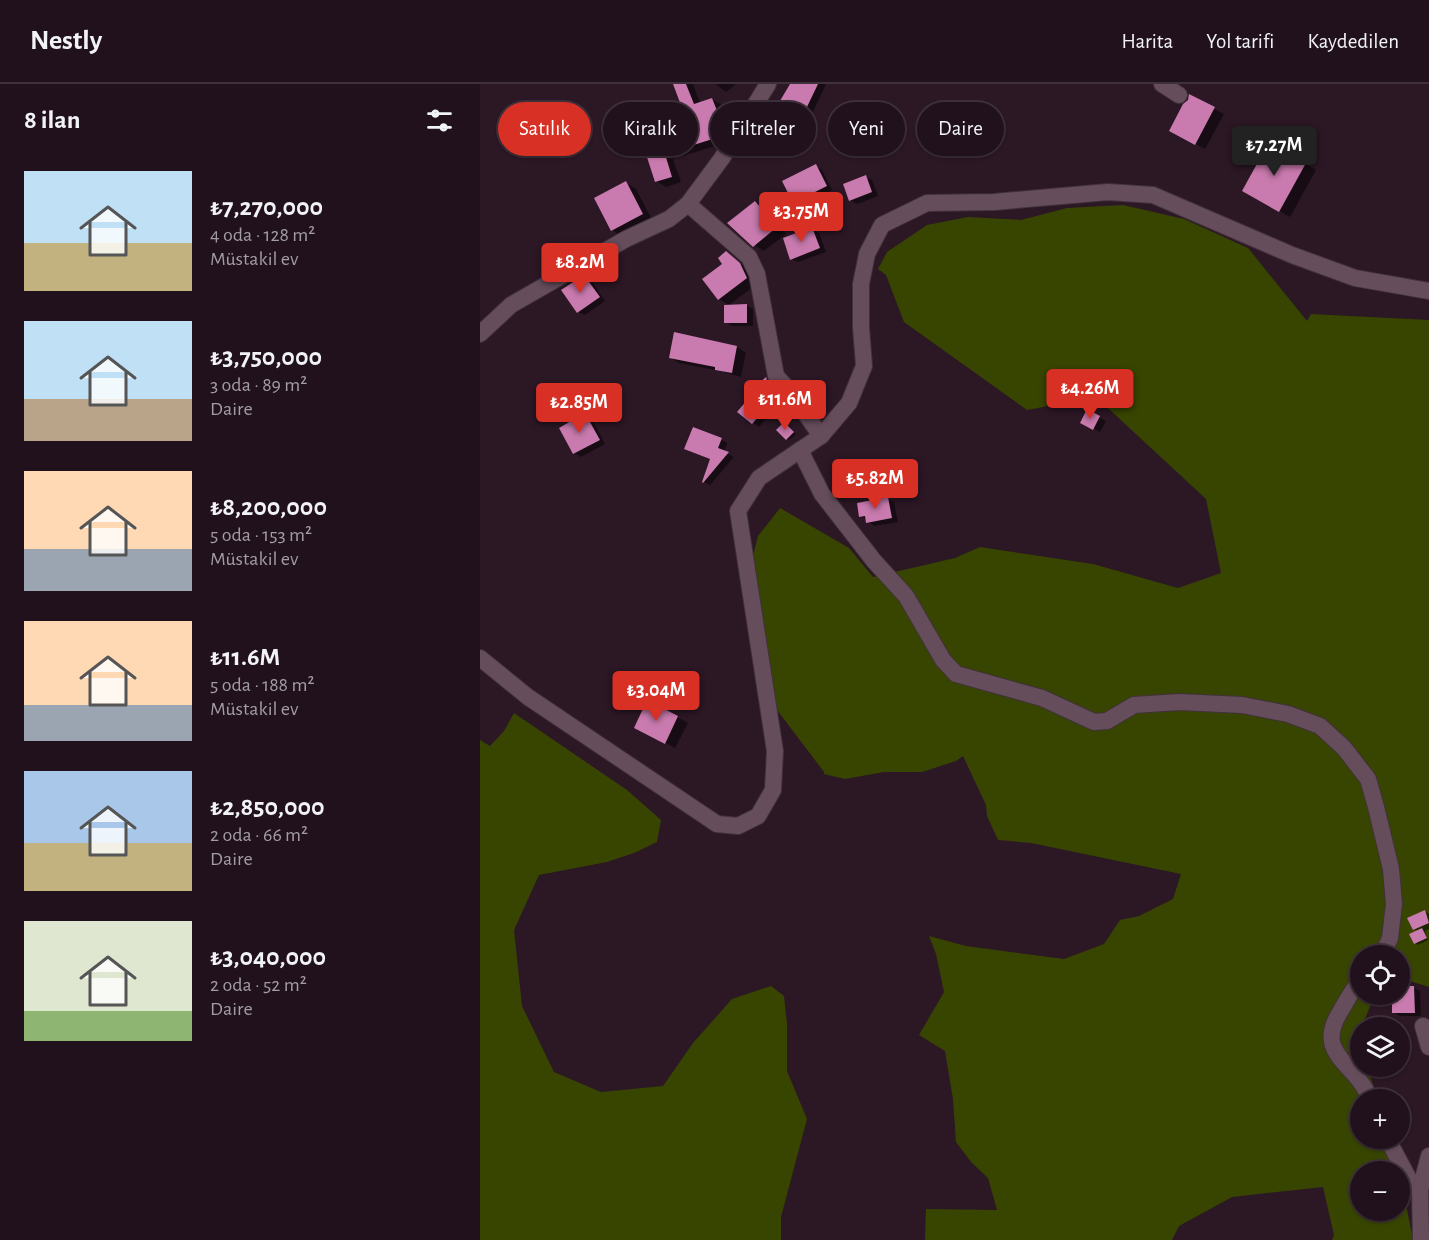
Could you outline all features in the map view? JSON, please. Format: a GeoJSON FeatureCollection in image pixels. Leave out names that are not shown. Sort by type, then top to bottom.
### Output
{"type":"FeatureCollection","features":[{"type":"Feature","properties":{"kind":"street"},"geometry":{"type":"LineString","coordinates":[[480,334],[511,305],[626,239],[669,219],[688,204],[722,158],[768,84]]}},
{"type":"Feature","properties":{"kind":"street"},"geometry":{"type":"LineString","coordinates":[[1162,84],[1179,95]]}},
{"type":"Feature","properties":{"kind":"street"},"geometry":{"type":"LineString","coordinates":[[480,658],[528,697],[717,824],[738,826],[758,816],[773,790],[775,751],[738,511],[759,478],[821,436],[849,403],[864,366],[861,284],[867,254],[882,225],[927,203],[994,202],[1108,192],[1153,195],[1292,255],[1355,278],[1429,291]]}},
{"type":"Feature","properties":{"kind":"street"},"geometry":{"type":"LineString","coordinates":[[688,204],[748,257],[757,274],[776,376],[789,390],[821,436]]}},
{"type":"Feature","properties":{"kind":"street"},"geometry":{"type":"LineString","coordinates":[[800,450],[822,494],[861,545],[906,596],[943,660],[956,674],[1042,698],[1094,722],[1107,721],[1134,705],[1179,702],[1242,705],[1288,714],[1320,726],[1344,748],[1368,780],[1391,869],[1394,904],[1390,938],[1387,945]]}},
{"type":"Feature","properties":{"kind":"street"},"geometry":{"type":"LineString","coordinates":[[1350,997],[1333,1023],[1330,1038],[1334,1049],[1366,1089]]}},
{"type":"Feature","properties":{"kind":"street"},"geometry":{"type":"LineString","coordinates":[[1424,1026],[1429,1047]]}},
{"type":"Feature","properties":{"kind":"street"},"geometry":{"type":"LineString","coordinates":[[1393,1149],[1410,1181],[1420,1190]]}},
{"type":"Feature","properties":{"kind":"street"},"geometry":{"type":"LineString","coordinates":[[1421,1240],[1420,1190],[1429,1156]]}},
{"type":"Feature","properties":{"kind":"green space"},"geometry":{"type":"Polygon","coordinates":[[[1123,205],[1184,219],[1248,248],[1307,321],[1311,314],[1429,320],[1429,987],[1410,981],[1410,945],[1350,945],[1350,1005],[1371,1005],[1366,1017],[1350,1017],[1350,1077],[1371,1077],[1374,1089],[1350,1089],[1350,1149],[1392,1149],[1396,1161],[1350,1161],[1350,1221],[1409,1221],[1413,1240],[1332,1240],[1334,1235],[1323,1187],[1232,1197],[1179,1226],[1172,1240],[925,1240],[926,1209],[997,1210],[988,1178],[971,1162],[956,1142],[953,1099],[945,1051],[919,1035],[944,992],[936,954],[929,936],[966,946],[1064,959],[1104,944],[1120,920],[1139,916],[1173,899],[1181,874],[1031,843],[998,840],[987,816],[986,805],[963,756],[956,761],[922,772],[884,772],[845,779],[824,774],[774,706],[752,560],[758,536],[780,508],[849,548],[873,577],[955,558],[980,547],[1093,564],[1178,588],[1221,573],[1206,499],[1096,397],[1027,410],[904,322],[886,275],[878,269],[887,252],[927,225],[968,217],[1021,220],[1067,208],[1123,205]]]}},
{"type":"Feature","properties":{"kind":"green space"},"geometry":{"type":"Polygon","coordinates":[[[514,713],[627,790],[661,820],[657,842],[634,853],[607,862],[539,875],[514,930],[522,1006],[554,1072],[601,1092],[663,1086],[693,1043],[732,999],[771,986],[784,996],[787,1024],[787,1071],[807,1119],[781,1217],[781,1240],[480,1240],[480,740],[490,746],[504,731],[514,713]]]}},
{"type":"Feature","properties":{"kind":"building"},"geometry":{"type":"Polygon","coordinates":[[[673,84],[686,84],[693,102],[680,102],[673,84]]]}},
{"type":"Feature","properties":{"kind":"building"},"geometry":{"type":"Polygon","coordinates":[[[790,84],[818,84],[809,102],[779,102],[790,84]]]}},
{"type":"Feature","properties":{"kind":"building"},"geometry":{"type":"Polygon","coordinates":[[[1189,94],[1215,107],[1195,145],[1169,131],[1183,104],[1188,100],[1189,94]]]}},
{"type":"Feature","properties":{"kind":"building"},"geometry":{"type":"Polygon","coordinates":[[[712,98],[714,102],[710,102],[710,140],[698,144],[698,103],[712,98]]]}},
{"type":"Feature","properties":{"kind":"building"},"geometry":{"type":"Polygon","coordinates":[[[1269,142],[1306,163],[1279,212],[1242,191],[1269,142]]]}},
{"type":"Feature","properties":{"kind":"building"},"geometry":{"type":"Polygon","coordinates":[[[647,156],[666,156],[672,177],[655,182],[647,156]]]}},
{"type":"Feature","properties":{"kind":"building"},"geometry":{"type":"Polygon","coordinates":[[[816,164],[827,186],[793,203],[782,181],[816,164]]]}},
{"type":"Feature","properties":{"kind":"building"},"geometry":{"type":"Polygon","coordinates":[[[866,175],[872,192],[849,201],[843,184],[866,175]]]}},
{"type":"Feature","properties":{"kind":"building"},"geometry":{"type":"Polygon","coordinates":[[[626,181],[643,214],[611,231],[594,198],[626,181]]]}},
{"type":"Feature","properties":{"kind":"building"},"geometry":{"type":"Polygon","coordinates":[[[755,201],[777,227],[753,247],[727,223],[755,201]]]}},
{"type":"Feature","properties":{"kind":"building"},"geometry":{"type":"Polygon","coordinates":[[[812,227],[820,248],[790,260],[783,238],[812,227]]]}},
{"type":"Feature","properties":{"kind":"building"},"geometry":{"type":"Polygon","coordinates":[[[726,251],[740,263],[747,278],[718,300],[702,279],[722,264],[718,258],[726,251]]]}},
{"type":"Feature","properties":{"kind":"building"},"geometry":{"type":"Polygon","coordinates":[[[584,275],[600,297],[577,313],[561,290],[584,275]]]}},
{"type":"Feature","properties":{"kind":"building"},"geometry":{"type":"Polygon","coordinates":[[[747,304],[747,323],[724,323],[724,305],[747,304]]]}},
{"type":"Feature","properties":{"kind":"building"},"geometry":{"type":"Polygon","coordinates":[[[674,332],[737,346],[732,373],[715,370],[715,367],[669,358],[674,332]]]}},
{"type":"Feature","properties":{"kind":"building"},"geometry":{"type":"Polygon","coordinates":[[[766,377],[768,383],[784,401],[776,408],[770,403],[752,424],[737,412],[758,387],[756,386],[766,377]]]}},
{"type":"Feature","properties":{"kind":"building"},"geometry":{"type":"Polygon","coordinates":[[[1087,409],[1100,416],[1093,430],[1080,423],[1087,409]]]}},
{"type":"Feature","properties":{"kind":"building"},"geometry":{"type":"Polygon","coordinates":[[[585,413],[600,440],[573,454],[559,428],[585,413]]]}},
{"type":"Feature","properties":{"kind":"building"},"geometry":{"type":"Polygon","coordinates":[[[784,422],[794,432],[786,440],[776,430],[784,422]]]}},
{"type":"Feature","properties":{"kind":"building"},"geometry":{"type":"Polygon","coordinates":[[[693,427],[722,438],[718,448],[729,452],[703,483],[710,459],[684,449],[693,427]]]}},
{"type":"Feature","properties":{"kind":"building"},"geometry":{"type":"Polygon","coordinates":[[[888,497],[892,518],[866,523],[865,516],[859,517],[857,503],[888,497]]]}},
{"type":"Feature","properties":{"kind":"building"},"geometry":{"type":"Polygon","coordinates":[[[647,700],[678,716],[665,744],[634,728],[647,700]]]}},
{"type":"Feature","properties":{"kind":"building"},"geometry":{"type":"Polygon","coordinates":[[[1425,910],[1429,923],[1413,930],[1407,918],[1425,910]]]}},
{"type":"Feature","properties":{"kind":"building"},"geometry":{"type":"Polygon","coordinates":[[[1422,928],[1427,938],[1414,944],[1409,934],[1422,928]]]}},
{"type":"Feature","properties":{"kind":"building"},"geometry":{"type":"Polygon","coordinates":[[[1410,986],[1414,986],[1415,1013],[1392,1013],[1392,1005],[1410,1005],[1410,986]]]}}]}
